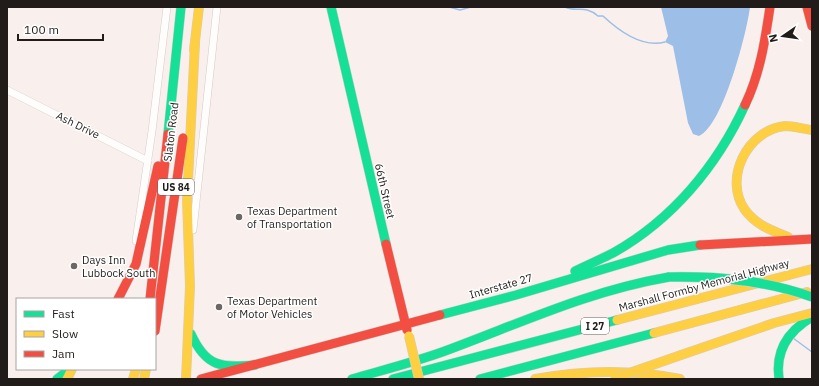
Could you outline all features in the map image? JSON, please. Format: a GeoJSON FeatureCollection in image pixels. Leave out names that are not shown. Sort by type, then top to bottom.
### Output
{"type":"FeatureCollection","features":[{"type":"Feature","properties":{"kind":"main road","name":"Slaton Road"},"geometry":{"type":"LineString","coordinates":[[150,298],[181,7]]}},
{"type":"Feature","properties":{"kind":"main road","name":"Slaton Road"},"geometry":{"type":"LineString","coordinates":[[156,323],[199,7]]}},
{"type":"Feature","properties":{"kind":"main road","name":"66th Street"},"geometry":{"type":"LineString","coordinates":[[331,7],[388,254],[419,379]]}},
{"type":"Feature","properties":{"kind":"main road"},"geometry":{"type":"LineString","coordinates":[[465,309],[566,275],[604,258],[645,231],[686,196],[702,178],[718,155],[742,114],[754,84],[762,55],[770,7]]}},
{"type":"Feature","properties":{"kind":"main road"},"geometry":{"type":"LineString","coordinates":[[807,7],[812,26]]}},
{"type":"Feature","properties":{"kind":"main road"},"geometry":{"type":"LineString","coordinates":[[186,379],[190,286],[187,200],[195,43]]}},
{"type":"Feature","properties":{"kind":"main road"},"geometry":{"type":"LineString","coordinates":[[118,298],[136,264],[170,110]]}},
{"type":"Feature","properties":{"kind":"main road"},"geometry":{"type":"LineString","coordinates":[[812,130],[803,127],[784,126],[766,131],[756,138],[744,151],[736,175],[735,186],[743,208],[749,217],[762,229],[783,236],[812,239]]}},
{"type":"Feature","properties":{"kind":"main road","name":"Interstate 27"},"geometry":{"type":"LineString","coordinates":[[201,379],[465,309],[685,247],[812,239]]}},
{"type":"Feature","properties":{"kind":"main road","name":"Marshall Formby Memorial Highway"},"geometry":{"type":"LineString","coordinates":[[393,379],[812,270]]}},
{"type":"Feature","properties":{"kind":"main road"},"geometry":{"type":"LineString","coordinates":[[352,379],[444,351],[602,290],[643,281],[669,277],[706,276],[750,280],[793,289],[812,297]]}},
{"type":"Feature","properties":{"kind":"main road","name":"I 27"},"geometry":{"type":"LineString","coordinates":[[480,379],[812,291]]}},
{"type":"Feature","properties":{"kind":"main road"},"geometry":{"type":"LineString","coordinates":[[613,379],[767,325],[812,313]]}},
{"type":"Feature","properties":{"kind":"main road"},"geometry":{"type":"LineString","coordinates":[[779,379],[778,366],[780,355],[786,339],[800,324],[812,318]]}},
{"type":"Feature","properties":{"kind":"main road"},"geometry":{"type":"LineString","coordinates":[[189,330],[196,348],[208,360],[215,364],[231,367],[255,365]]}},
{"type":"Feature","properties":{"kind":"main road"},"geometry":{"type":"LineString","coordinates":[[57,379],[70,370]]}},
{"type":"Feature","properties":{"kind":"main road"},"geometry":{"type":"LineString","coordinates":[[535,379],[602,370],[654,372],[680,379]]}},
{"type":"Feature","properties":{"kind":"street","name":"Slaton Road"},"geometry":{"type":"LineString","coordinates":[[128,279],[148,161],[167,7]]}},
{"type":"Feature","properties":{"kind":"street"},"geometry":{"type":"LineString","coordinates":[[190,286],[195,204],[217,7]]}},
{"type":"Feature","properties":{"kind":"street","name":"Ash Drive"},"geometry":{"type":"LineString","coordinates":[[7,90],[148,161]]}},
{"type":"Feature","properties":{"kind":"water"},"geometry":{"type":"Polygon","coordinates":[[[661,7],[750,7],[739,56],[725,97],[717,115],[708,129],[699,136],[693,134],[688,123],[673,46],[665,42],[668,36],[661,7]]]}},
{"type":"Feature","properties":{"kind":"waterway"},"geometry":{"type":"LineString","coordinates":[[449,7],[460,10],[471,7]]}},
{"type":"Feature","properties":{"kind":"waterway"},"geometry":{"type":"LineString","coordinates":[[565,7],[569,9],[585,9],[598,16],[603,16],[616,27],[632,37],[648,43],[665,42]]}},
{"type":"Feature","properties":{"kind":"waterway"},"geometry":{"type":"LineString","coordinates":[[793,338],[812,352]]}},
{"type":"Feature","properties":{"kind":"traffic: fast"},"geometry":{"type":"LineString","coordinates":[[168,134],[181,7]]}},
{"type":"Feature","properties":{"kind":"traffic: fast"},"geometry":{"type":"LineString","coordinates":[[331,7],[386,244]]}},
{"type":"Feature","properties":{"kind":"traffic: fast"},"geometry":{"type":"LineString","coordinates":[[575,271],[613,253],[634,240],[655,225],[673,208],[691,190],[721,149],[734,128],[745,105]]}},
{"type":"Feature","properties":{"kind":"traffic: fast"},"geometry":{"type":"LineString","coordinates":[[440,315],[516,295],[668,250],[700,245]]}},
{"type":"Feature","properties":{"kind":"traffic: fast"},"geometry":{"type":"LineString","coordinates":[[352,379],[434,355],[583,299],[639,283],[669,277]]}},
{"type":"Feature","properties":{"kind":"traffic: fast"},"geometry":{"type":"LineString","coordinates":[[669,277],[705,277],[741,280],[794,291],[812,297]]}},
{"type":"Feature","properties":{"kind":"traffic: fast"},"geometry":{"type":"LineString","coordinates":[[779,379],[779,359],[785,343],[796,329],[812,317]]}},
{"type":"Feature","properties":{"kind":"traffic: fast"},"geometry":{"type":"LineString","coordinates":[[393,379],[617,320]]}},
{"type":"Feature","properties":{"kind":"traffic: fast"},"geometry":{"type":"LineString","coordinates":[[480,379],[654,333]]}},
{"type":"Feature","properties":{"kind":"traffic: fast"},"geometry":{"type":"LineString","coordinates":[[191,334],[203,353],[216,363],[233,366],[255,365]]}},
{"type":"Feature","properties":{"kind":"traffic: fast"},"geometry":{"type":"LineString","coordinates":[[57,379],[69,370]]}},
{"type":"Feature","properties":{"kind":"traffic: slow"},"geometry":{"type":"LineString","coordinates":[[194,50],[199,7]]}},
{"type":"Feature","properties":{"kind":"traffic: slow"},"geometry":{"type":"LineString","coordinates":[[186,379],[190,286],[187,200],[195,43]]}},
{"type":"Feature","properties":{"kind":"traffic: slow"},"geometry":{"type":"LineString","coordinates":[[788,237],[754,220],[745,210],[739,198],[737,184],[738,171],[742,158],[750,146],[760,136],[771,129],[791,126],[812,130]]}},
{"type":"Feature","properties":{"kind":"traffic: slow"},"geometry":{"type":"LineString","coordinates":[[617,320],[812,269]]}},
{"type":"Feature","properties":{"kind":"traffic: slow"},"geometry":{"type":"LineString","coordinates":[[654,333],[807,292]]}},
{"type":"Feature","properties":{"kind":"traffic: slow"},"geometry":{"type":"LineString","coordinates":[[681,355],[774,323],[812,313]]}},
{"type":"Feature","properties":{"kind":"traffic: slow"},"geometry":{"type":"LineString","coordinates":[[409,336],[419,379]]}},
{"type":"Feature","properties":{"kind":"traffic: slow"},"geometry":{"type":"LineString","coordinates":[[615,378],[681,355]]}},
{"type":"Feature","properties":{"kind":"traffic: slow"},"geometry":{"type":"LineString","coordinates":[[67,379],[72,370]]}},
{"type":"Feature","properties":{"kind":"traffic: slow"},"geometry":{"type":"LineString","coordinates":[[133,379],[136,370]]}},
{"type":"Feature","properties":{"kind":"traffic: slow"},"geometry":{"type":"LineString","coordinates":[[144,379],[146,370]]}},
{"type":"Feature","properties":{"kind":"traffic: slow"},"geometry":{"type":"LineString","coordinates":[[535,379],[589,372],[626,372],[680,379]]}},
{"type":"Feature","properties":{"kind":"traffic: jam"},"geometry":{"type":"LineString","coordinates":[[745,105],[755,81],[764,45],[770,7]]}},
{"type":"Feature","properties":{"kind":"traffic: jam"},"geometry":{"type":"LineString","coordinates":[[807,7],[812,26]]}},
{"type":"Feature","properties":{"kind":"traffic: jam"},"geometry":{"type":"LineString","coordinates":[[150,298],[168,134]]}},
{"type":"Feature","properties":{"kind":"traffic: jam"},"geometry":{"type":"LineString","coordinates":[[156,324],[183,138]]}},
{"type":"Feature","properties":{"kind":"traffic: jam"},"geometry":{"type":"LineString","coordinates":[[119,298],[136,264],[158,166]]}},
{"type":"Feature","properties":{"kind":"traffic: jam"},"geometry":{"type":"LineString","coordinates":[[700,245],[812,239]]}},
{"type":"Feature","properties":{"kind":"traffic: jam"},"geometry":{"type":"LineString","coordinates":[[386,244],[407,330]]}},
{"type":"Feature","properties":{"kind":"traffic: jam"},"geometry":{"type":"LineString","coordinates":[[201,379],[440,315]]}},
{"type":"Feature","properties":{"kind":"place","name":"Texas Department of Transportation"},"geometry":{"type":"Point","coordinates":[239,217]}},
{"type":"Feature","properties":{"kind":"place","name":"Days Inn Lubbock South"},"geometry":{"type":"Point","coordinates":[74,266]}},
{"type":"Feature","properties":{"kind":"place","name":"Texas Department of Motor Vehicles"},"geometry":{"type":"Point","coordinates":[219,307]}}]}
